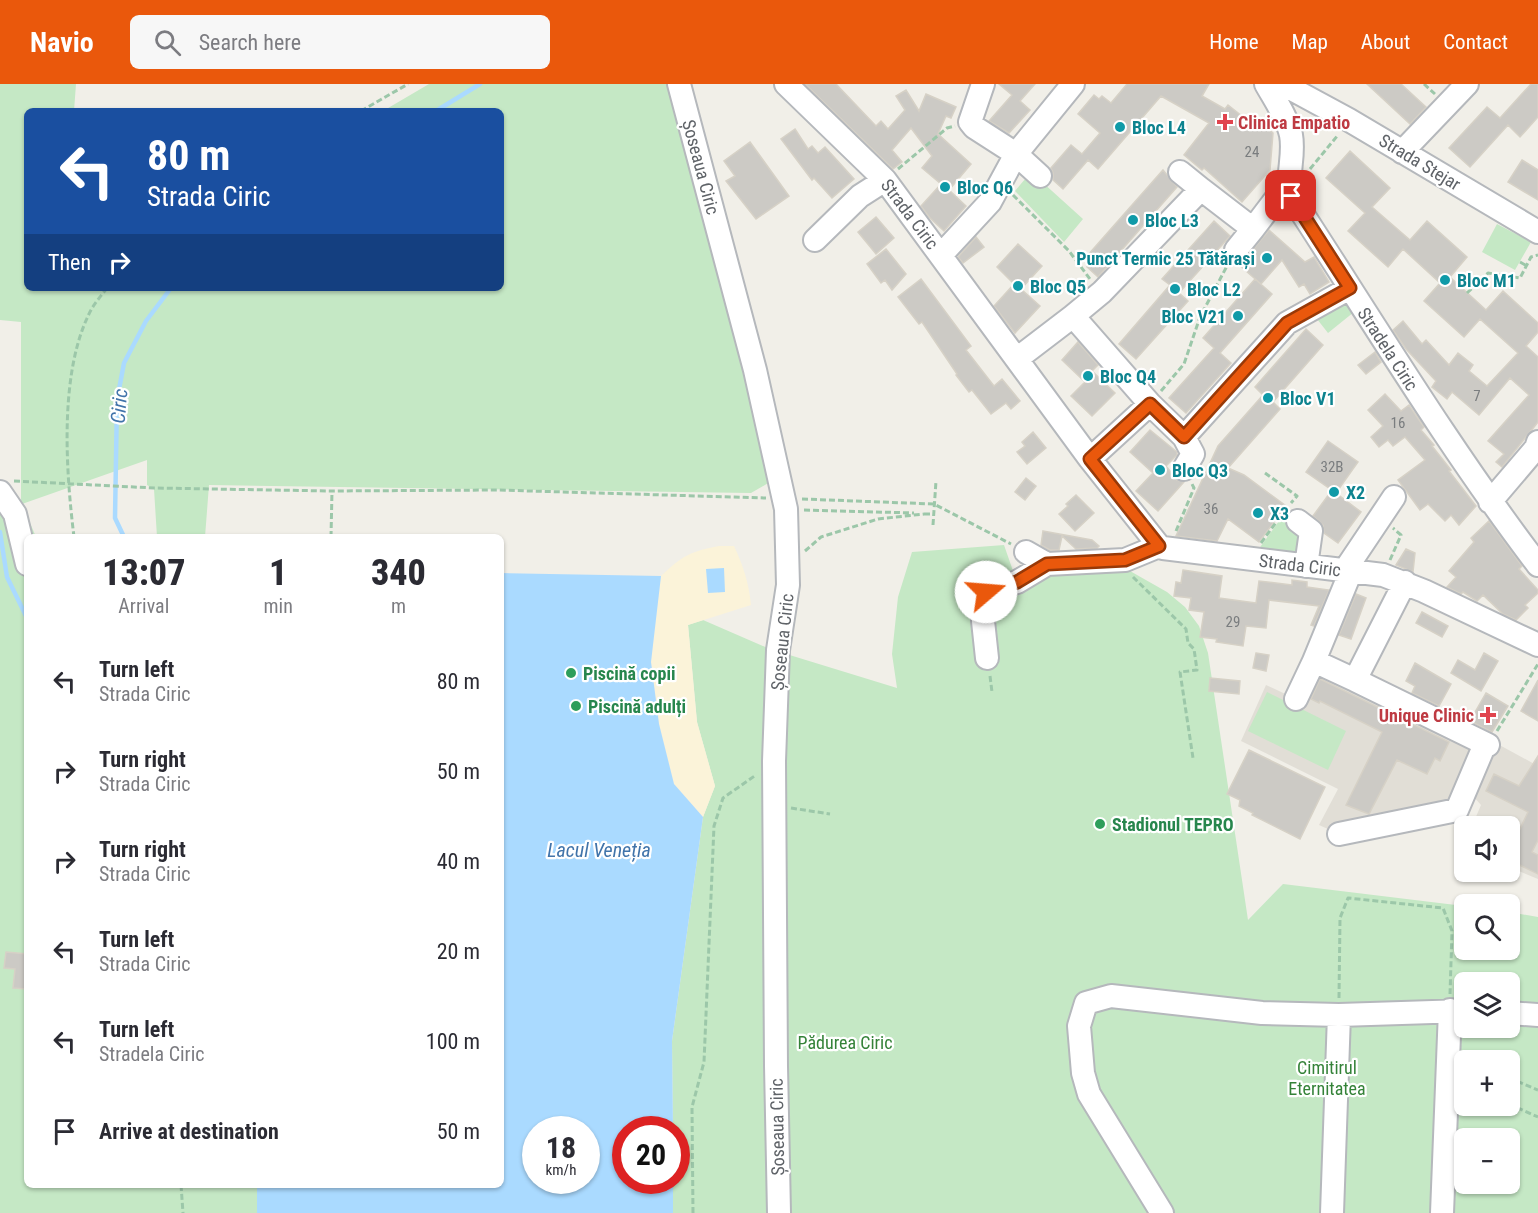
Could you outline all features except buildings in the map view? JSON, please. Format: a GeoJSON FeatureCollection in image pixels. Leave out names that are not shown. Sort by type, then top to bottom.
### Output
{"type":"FeatureCollection","features":[{"type":"Feature","properties":{"kind":"street","name":"Șoseaua Ciric"},"geometry":{"type":"LineString","coordinates":[[679,84],[788,502],[788,585],[778,650],[774,761],[779,1213]]}},
{"type":"Feature","properties":{"kind":"street","name":"Strada Ciric"},"geometry":{"type":"LineString","coordinates":[[786,84],[885,180],[1090,459],[1164,547],[1383,575],[1405,582],[1538,645]]}},
{"type":"Feature","properties":{"kind":"street"},"geometry":{"type":"LineString","coordinates":[[983,84],[970,122],[974,127],[1016,154],[1040,176]]}},
{"type":"Feature","properties":{"kind":"street"},"geometry":{"type":"LineString","coordinates":[[940,255],[990,202],[1016,154],[1072,84]]}},
{"type":"Feature","properties":{"kind":"street"},"geometry":{"type":"LineString","coordinates":[[1236,250],[1288,183],[1292,153],[1291,136],[1286,120],[1266,84]]}},
{"type":"Feature","properties":{"kind":"street","name":"Strada Stejar"},"geometry":{"type":"LineString","coordinates":[[1266,84],[1290,88],[1349,120],[1538,232]]}},
{"type":"Feature","properties":{"kind":"street"},"geometry":{"type":"LineString","coordinates":[[1402,152],[1467,84]]}},
{"type":"Feature","properties":{"kind":"street"},"geometry":{"type":"LineString","coordinates":[[1180,172],[1253,229]]}},
{"type":"Feature","properties":{"kind":"street"},"geometry":{"type":"LineString","coordinates":[[815,240],[860,196],[885,180]]}},
{"type":"Feature","properties":{"kind":"street","name":"Stradela Ciric"},"geometry":{"type":"LineString","coordinates":[[1288,183],[1291,196],[1490,502],[1538,565]]}},
{"type":"Feature","properties":{"kind":"street"},"geometry":{"type":"LineString","coordinates":[[1018,358],[1102,291],[1201,189]]}},
{"type":"Feature","properties":{"kind":"street"},"geometry":{"type":"LineString","coordinates":[[1184,437],[1287,323],[1350,288]]}},
{"type":"Feature","properties":{"kind":"street"},"geometry":{"type":"LineString","coordinates":[[1073,316],[1150,404],[1184,437],[1194,454],[1184,469]]}},
{"type":"Feature","properties":{"kind":"street"},"geometry":{"type":"LineString","coordinates":[[1090,459],[1150,404]]}},
{"type":"Feature","properties":{"kind":"street"},"geometry":{"type":"LineString","coordinates":[[1490,502],[1537,447]]}},
{"type":"Feature","properties":{"kind":"street"},"geometry":{"type":"LineString","coordinates":[[5,486],[15,514],[24,552]]}},
{"type":"Feature","properties":{"kind":"street"},"geometry":{"type":"LineString","coordinates":[[1296,699],[1314,661],[1348,570],[1394,497]]}},
{"type":"Feature","properties":{"kind":"street"},"geometry":{"type":"LineString","coordinates":[[1291,517],[1311,531],[1306,566]]}},
{"type":"Feature","properties":{"kind":"street"},"geometry":{"type":"LineString","coordinates":[[987,658],[983,621],[986,592],[1017,582],[1047,564],[1125,560],[1164,547]]}},
{"type":"Feature","properties":{"kind":"street"},"geometry":{"type":"LineString","coordinates":[[1026,552],[1047,564]]}},
{"type":"Feature","properties":{"kind":"street"},"geometry":{"type":"LineString","coordinates":[[1355,680],[1405,582]]}},
{"type":"Feature","properties":{"kind":"street"},"geometry":{"type":"LineString","coordinates":[[1314,661],[1487,744],[1457,810],[1339,834]]}},
{"type":"Feature","properties":{"kind":"street"},"geometry":{"type":"LineString","coordinates":[[1162,1213],[1089,1094],[1083,1073],[1079,1026],[1086,1003],[1111,996],[1262,1013],[1339,1015],[1454,1011]]}},
{"type":"Feature","properties":{"kind":"street"},"geometry":{"type":"LineString","coordinates":[[1520,1014],[1538,1015]]}},
{"type":"Feature","properties":{"kind":"street"},"geometry":{"type":"LineString","coordinates":[[1332,1213],[1339,1015]]}},
{"type":"Feature","properties":{"kind":"street"},"geometry":{"type":"LineString","coordinates":[[1442,1213],[1455,1038]]}},
{"type":"Feature","properties":{"kind":"path"},"geometry":{"type":"LineString","coordinates":[[366,108],[408,84]]}},
{"type":"Feature","properties":{"kind":"path"},"geometry":{"type":"LineString","coordinates":[[1288,183],[1311,167],[1349,120]]}},
{"type":"Feature","properties":{"kind":"path"},"geometry":{"type":"LineString","coordinates":[[885,180],[947,128],[970,122]]}},
{"type":"Feature","properties":{"kind":"path"},"geometry":{"type":"LineString","coordinates":[[1011,193],[1069,251],[1085,275],[1102,291]]}},
{"type":"Feature","properties":{"kind":"path"},"geometry":{"type":"LineString","coordinates":[[1150,404],[1184,364],[1200,318],[1236,250]]}},
{"type":"Feature","properties":{"kind":"path"},"geometry":{"type":"LineString","coordinates":[[1467,293],[1488,273],[1520,278],[1531,257],[1538,255]]}},
{"type":"Feature","properties":{"kind":"path"},"geometry":{"type":"LineString","coordinates":[[1520,262],[1527,266]]}},
{"type":"Feature","properties":{"kind":"path"},"geometry":{"type":"LineString","coordinates":[[74,534],[69,484],[68,406],[74,359],[80,335],[90,312],[105,291]]}},
{"type":"Feature","properties":{"kind":"path"},"geometry":{"type":"LineString","coordinates":[[1164,547],[1194,488],[1184,469]]}},
{"type":"Feature","properties":{"kind":"path"},"geometry":{"type":"LineString","coordinates":[[1249,559],[1291,517],[1297,495],[1265,473]]}},
{"type":"Feature","properties":{"kind":"path"},"geometry":{"type":"LineString","coordinates":[[933,525],[936,481]]}},
{"type":"Feature","properties":{"kind":"path"},"geometry":{"type":"LineString","coordinates":[[5,486],[69,484],[332,491],[497,490],[788,502],[934,504],[1026,552]]}},
{"type":"Feature","properties":{"kind":"path"},"geometry":{"type":"LineString","coordinates":[[331,534],[332,491]]}},
{"type":"Feature","properties":{"kind":"path"},"geometry":{"type":"LineString","coordinates":[[788,502],[934,514]]}},
{"type":"Feature","properties":{"kind":"path"},"geometry":{"type":"LineString","coordinates":[[788,570],[822,537],[878,519],[924,514]]}},
{"type":"Feature","properties":{"kind":"path"},"geometry":{"type":"LineString","coordinates":[[1380,518],[1401,535],[1383,575]]}},
{"type":"Feature","properties":{"kind":"path"},"geometry":{"type":"LineString","coordinates":[[1125,560],[1126,571],[1186,629],[1188,644],[1194,649],[1197,670],[1180,672],[1193,758]]}},
{"type":"Feature","properties":{"kind":"path"},"geometry":{"type":"LineString","coordinates":[[1487,744],[1538,664]]}},
{"type":"Feature","properties":{"kind":"path"},"geometry":{"type":"LineString","coordinates":[[693,1213],[692,1107],[704,1062],[714,826],[723,798],[774,761]]}},
{"type":"Feature","properties":{"kind":"path"},"geometry":{"type":"LineString","coordinates":[[775,805],[830,814]]}},
{"type":"Feature","properties":{"kind":"path"},"geometry":{"type":"LineString","coordinates":[[1339,1015],[1340,918],[1348,898],[1443,908],[1452,931],[1455,972]]}},
{"type":"Feature","properties":{"kind":"path"},"geometry":{"type":"LineString","coordinates":[[1520,1083],[1538,1090]]}},
{"type":"Feature","properties":{"kind":"path"},"geometry":{"type":"LineString","coordinates":[[1520,1109],[1538,1117]]}},
{"type":"Feature","properties":{"kind":"path"},"geometry":{"type":"LineString","coordinates":[[181,1188],[183,1213]]}},
{"type":"Feature","properties":{"kind":"shaded area"},"geometry":{"type":"Polygon","coordinates":[[[1314,661],[1485,744],[1457,810],[1339,834],[1319,825],[1338,789],[1241,741],[1266,685],[1296,699],[1314,661]]]}},
{"type":"Feature","properties":{"kind":"shaded area"},"geometry":{"type":"Polygon","coordinates":[[[1494,742],[1538,766],[1538,879],[1520,872],[1520,816],[1476,816],[1481,805],[1473,796],[1494,742]]]}},
{"type":"Feature","properties":{"kind":"green space"},"geometry":{"type":"Polygon","coordinates":[[[0,84],[76,84],[74,108],[24,108],[24,291],[504,291],[504,108],[388,108],[429,84],[667,84],[746,374],[770,482],[751,493],[209,485],[205,534],[157,534],[154,489],[147,485],[147,460],[22,504],[35,534],[24,534],[24,1188],[257,1188],[257,1213],[0,1213],[0,499],[21,504],[21,322],[0,320],[0,84]]]}},
{"type":"Feature","properties":{"kind":"green space"},"geometry":{"type":"Polygon","coordinates":[[[1031,172],[1083,219],[1064,242],[1015,191],[1031,172]]]}},
{"type":"Feature","properties":{"kind":"green space"},"geometry":{"type":"Polygon","coordinates":[[[1497,224],[1531,242],[1515,270],[1482,252],[1497,224]]]}},
{"type":"Feature","properties":{"kind":"green space"},"geometry":{"type":"Polygon","coordinates":[[[1348,303],[1354,312],[1328,333],[1317,319],[1348,303]]]}},
{"type":"Feature","properties":{"kind":"green space"},"geometry":{"type":"Polygon","coordinates":[[[1284,514],[1309,532],[1304,563],[1253,557],[1284,514]]]}},
{"type":"Feature","properties":{"kind":"green space"},"geometry":{"type":"Polygon","coordinates":[[[1004,545],[1020,591],[1058,572],[1105,568],[1130,571],[1167,592],[1185,607],[1199,626],[1208,653],[1248,920],[1283,884],[1454,905],[1454,960],[1520,960],[1520,914],[1538,917],[1538,1213],[673,1213],[673,1194],[690,1194],[690,1116],[673,1116],[672,1041],[703,817],[715,786],[697,722],[688,625],[703,620],[770,649],[897,688],[892,654],[898,597],[912,552],[1004,545]]]}},
{"type":"Feature","properties":{"kind":"green space"},"geometry":{"type":"Polygon","coordinates":[[[1267,692],[1346,731],[1328,770],[1248,731],[1267,692]]]}},
{"type":"Feature","properties":{"kind":"sand"},"geometry":{"type":"Polygon","coordinates":[[[719,546],[734,546],[745,574],[751,605],[688,625],[697,722],[715,786],[703,817],[674,784],[659,724],[651,662],[661,576],[687,555],[719,546]]]}},
{"type":"Feature","properties":{"kind":"water"},"geometry":{"type":"Polygon","coordinates":[[[724,568],[725,592],[708,593],[706,569],[724,568]]]}},
{"type":"Feature","properties":{"kind":"water","name":"Lacul Veneția"},"geometry":{"type":"Polygon","coordinates":[[[504,573],[661,576],[651,662],[659,724],[674,784],[703,817],[672,1041],[673,1116],[612,1116],[612,1194],[673,1194],[673,1213],[257,1213],[257,1188],[504,1188],[504,573]]]}},
{"type":"Feature","properties":{"kind":"waterway","name":"Ciric"},"geometry":{"type":"LineString","coordinates":[[441,108],[480,84]]}},
{"type":"Feature","properties":{"kind":"waterway","name":"Ciric"},"geometry":{"type":"LineString","coordinates":[[123,534],[115,518],[117,400],[124,363],[146,321],[169,291]]}},
{"type":"Feature","properties":{"kind":"waterway"},"geometry":{"type":"LineString","coordinates":[[0,532],[7,577],[24,612]]}},
{"type":"Feature","properties":{"kind":"place","name":"Clinica Empatio"},"geometry":{"type":"Point","coordinates":[1225,122]}},
{"type":"Feature","properties":{"kind":"place","name":"Bloc L4"},"geometry":{"type":"Point","coordinates":[1120,127]}},
{"type":"Feature","properties":{"kind":"place","name":"Bloc Q6"},"geometry":{"type":"Point","coordinates":[945,187]}},
{"type":"Feature","properties":{"kind":"place","name":"Bloc L3"},"geometry":{"type":"Point","coordinates":[1133,220]}},
{"type":"Feature","properties":{"kind":"place","name":"Punct Termic 25 Tătărași"},"geometry":{"type":"Point","coordinates":[1267,258]}},
{"type":"Feature","properties":{"kind":"place","name":"Bloc M1"},"geometry":{"type":"Point","coordinates":[1445,280]}},
{"type":"Feature","properties":{"kind":"place","name":"Bloc Q5"},"geometry":{"type":"Point","coordinates":[1018,286]}},
{"type":"Feature","properties":{"kind":"place","name":"Bloc L2"},"geometry":{"type":"Point","coordinates":[1175,289]}},
{"type":"Feature","properties":{"kind":"place","name":"Bloc V21"},"geometry":{"type":"Point","coordinates":[1238,316]}},
{"type":"Feature","properties":{"kind":"place","name":"Bloc Q4"},"geometry":{"type":"Point","coordinates":[1088,376]}},
{"type":"Feature","properties":{"kind":"place","name":"Bloc V1"},"geometry":{"type":"Point","coordinates":[1268,398]}},
{"type":"Feature","properties":{"kind":"place","name":"Bloc Q3"},"geometry":{"type":"Point","coordinates":[1160,470]}},
{"type":"Feature","properties":{"kind":"place","name":"X2"},"geometry":{"type":"Point","coordinates":[1334,492]}},
{"type":"Feature","properties":{"kind":"place","name":"X3"},"geometry":{"type":"Point","coordinates":[1258,513]}},
{"type":"Feature","properties":{"kind":"place","name":"Piscină copii"},"geometry":{"type":"Point","coordinates":[571,673]}},
{"type":"Feature","properties":{"kind":"place","name":"Piscină adulți"},"geometry":{"type":"Point","coordinates":[576,706]}},
{"type":"Feature","properties":{"kind":"place","name":"Unique Clinic"},"geometry":{"type":"Point","coordinates":[1488,715]}},
{"type":"Feature","properties":{"kind":"place","name":"Stadionul TEPRO"},"geometry":{"type":"Point","coordinates":[1100,824]}},
{"type":"Feature","properties":{"kind":"route"},"geometry":{"type":"LineString","coordinates":[[986,592],[1017,582],[1047,564],[1125,560],[1159,546],[1090,459],[1150,404],[1184,437],[1287,323],[1350,288],[1291,196]]}},
{"type":"Feature","properties":{"kind":"park label","name":"Pădurea Ciric"},"geometry":{"type":"Point","coordinates":[845,1042]}},
{"type":"Feature","properties":{"kind":"park label","name":"Cimitirul Eternitatea"},"geometry":{"type":"Point","coordinates":[1327,1077]}}]}
